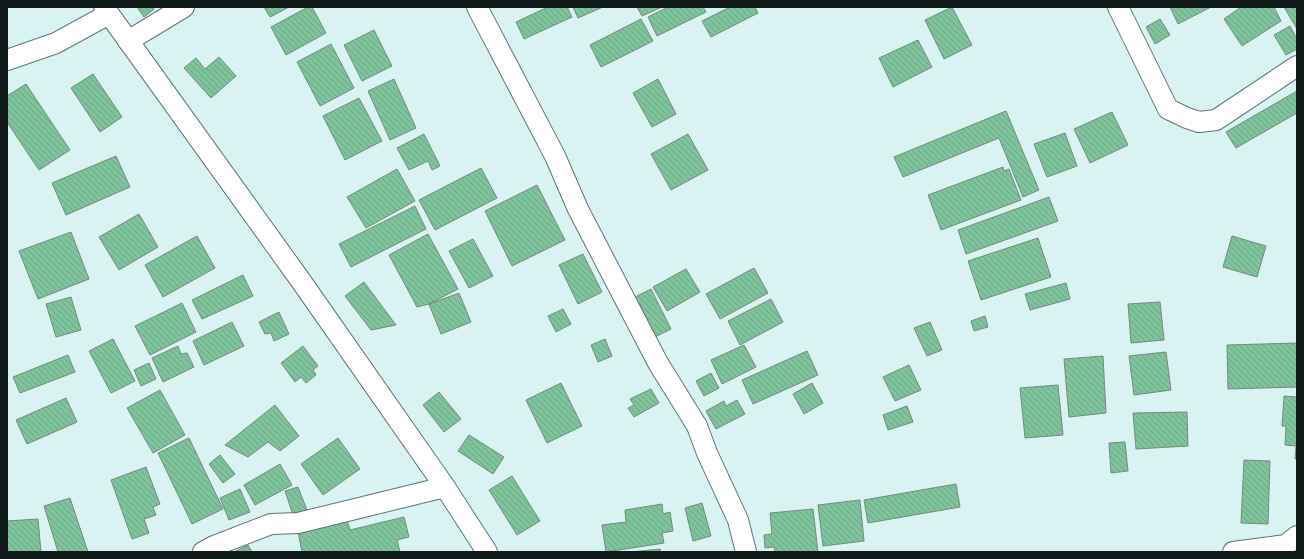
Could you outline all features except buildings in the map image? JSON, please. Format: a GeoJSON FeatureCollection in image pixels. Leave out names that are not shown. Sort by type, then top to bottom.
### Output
{"type":"FeatureCollection","features":[{"type":"Feature","properties":{"kind":"street"},"geometry":{"type":"LineString","coordinates":[[128,41],[184,7]]}},
{"type":"Feature","properties":{"kind":"street"},"geometry":{"type":"LineString","coordinates":[[477,7],[555,156],[578,209],[658,363],[697,426],[707,453],[738,520],[746,552]]}},
{"type":"Feature","properties":{"kind":"street"},"geometry":{"type":"LineString","coordinates":[[1118,7],[1168,108],[1187,118],[1200,122],[1216,120],[1297,66]]}},
{"type":"Feature","properties":{"kind":"street"},"geometry":{"type":"LineString","coordinates":[[7,60],[56,43],[106,11],[301,281],[445,487],[487,552]]}},
{"type":"Feature","properties":{"kind":"street"},"geometry":{"type":"LineString","coordinates":[[203,552],[214,546],[271,524],[298,523],[445,487]]}},
{"type":"Feature","properties":{"kind":"street"},"geometry":{"type":"LineString","coordinates":[[1233,552],[1286,545],[1297,536]]}}]}
